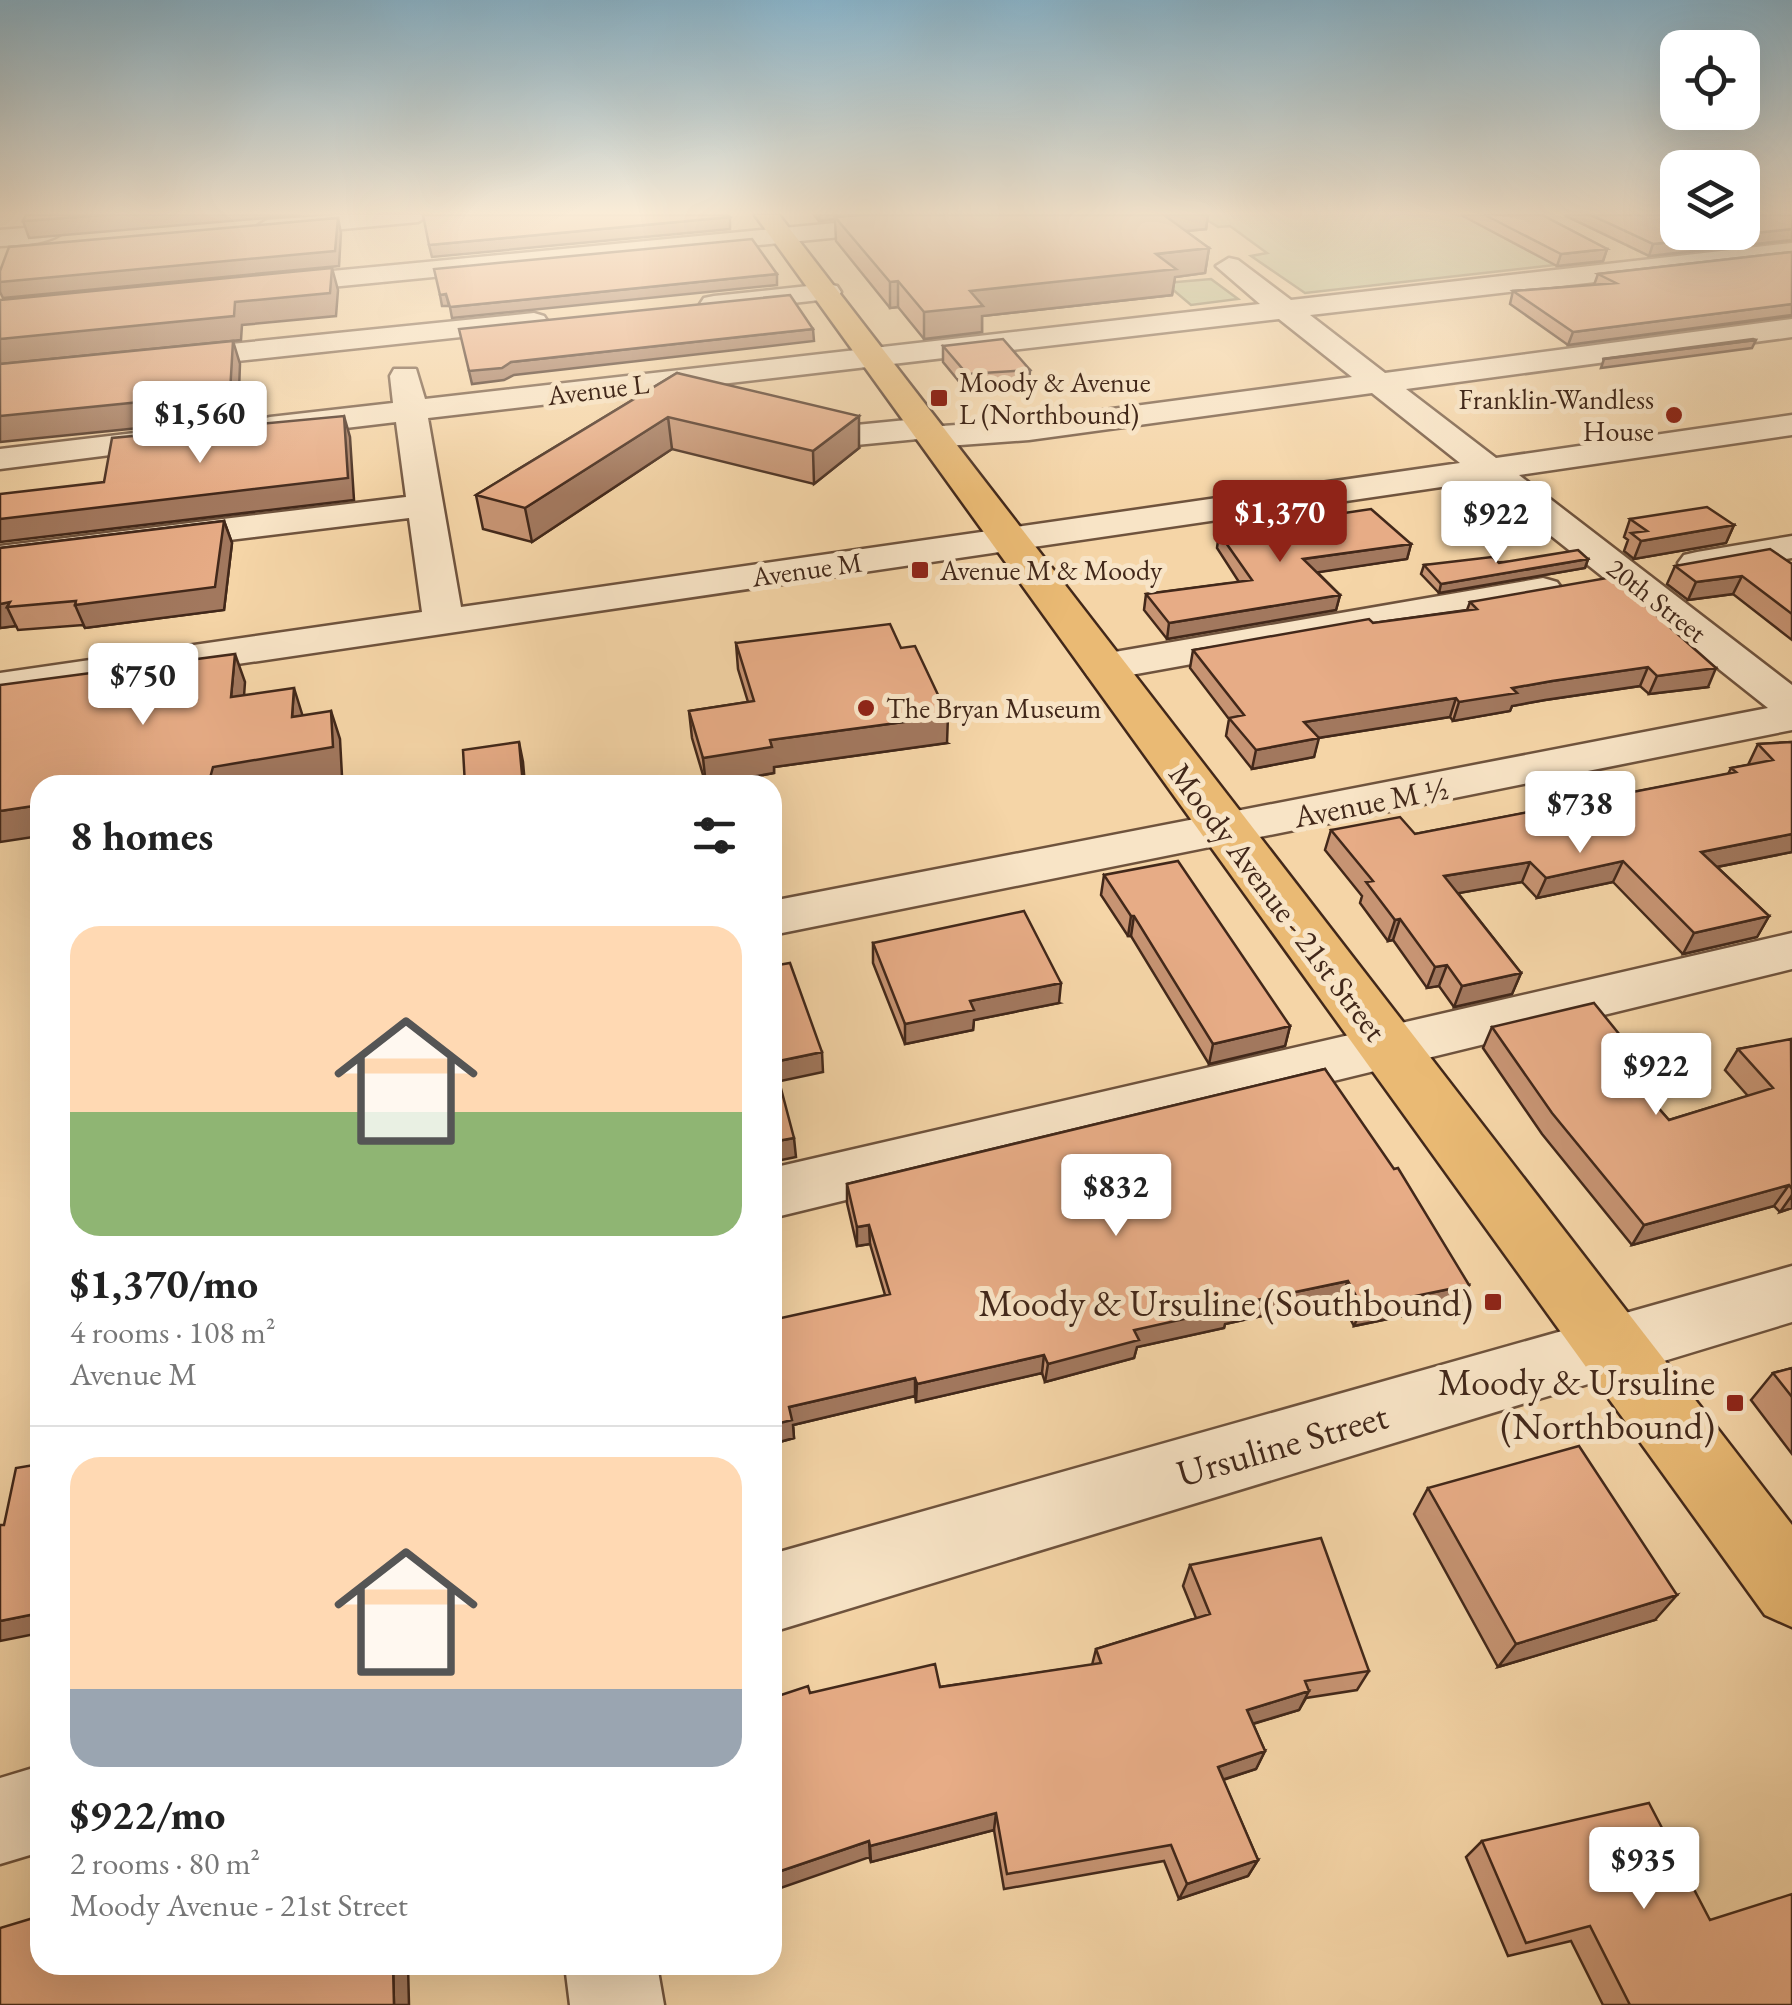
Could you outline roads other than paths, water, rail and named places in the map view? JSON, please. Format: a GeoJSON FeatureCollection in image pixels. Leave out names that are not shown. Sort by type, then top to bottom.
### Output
{"type":"FeatureCollection","features":[{"type":"Feature","properties":{"kind":"main road","name":"Moody Avenue - 21st Street"},"geometry":{"type":"LineString","coordinates":[[839,309],[1224,831],[1792,1588]]}},
{"type":"Feature","properties":{"kind":"street"},"geometry":{"type":"LineString","coordinates":[[397,309],[409,411],[443,622]]}},
{"type":"Feature","properties":{"kind":"street","name":"20th Street"},"geometry":{"type":"LineString","coordinates":[[1285,309],[1792,706]]}},
{"type":"Feature","properties":{"kind":"street","name":"Avenue L"},"geometry":{"type":"LineString","coordinates":[[0,459],[1289,309]]}},
{"type":"Feature","properties":{"kind":"street"},"geometry":{"type":"LineString","coordinates":[[1733,314],[1784,334]]}},
{"type":"Feature","properties":{"kind":"street"},"geometry":{"type":"LineString","coordinates":[[134,363],[556,320]]}},
{"type":"Feature","properties":{"kind":"street"},"geometry":{"type":"LineString","coordinates":[[705,377],[718,400],[856,436],[1030,430],[1380,382],[1784,334]]}},
{"type":"Feature","properties":{"kind":"street","name":"Avenue M"},"geometry":{"type":"LineString","coordinates":[[0,686],[1792,425]]}},
{"type":"Feature","properties":{"kind":"street"},"geometry":{"type":"LineString","coordinates":[[0,557],[426,504]]}},
{"type":"Feature","properties":{"kind":"street"},"geometry":{"type":"LineString","coordinates":[[1103,667],[1792,548]]}},
{"type":"Feature","properties":{"kind":"street","name":"Avenue M ½"},"geometry":{"type":"LineString","coordinates":[[782,916],[1792,717]]}},
{"type":"Feature","properties":{"kind":"street"},"geometry":{"type":"LineString","coordinates":[[782,1191],[1792,951]]}},
{"type":"Feature","properties":{"kind":"street","name":"Ursuline Street"},"geometry":{"type":"LineString","coordinates":[[782,1590],[1792,1294]]}},
{"type":"Feature","properties":{"kind":"street"},"geometry":{"type":"LineString","coordinates":[[0,1820],[30,1812]]}},
{"type":"Feature","properties":{"kind":"street"},"geometry":{"type":"LineString","coordinates":[[612,1975],[617,2005]]}},
{"type":"Feature","properties":{"kind":"place","name":"Moody & Avenue L (Northbound)"},"geometry":{"type":"Point","coordinates":[939,398]}},
{"type":"Feature","properties":{"kind":"place","name":"Franklin-Wandless House"},"geometry":{"type":"Point","coordinates":[1674,415]}},
{"type":"Feature","properties":{"kind":"place","name":"Avenue M & Moody"},"geometry":{"type":"Point","coordinates":[920,570]}},
{"type":"Feature","properties":{"kind":"place","name":"The Bryan Museum"},"geometry":{"type":"Point","coordinates":[866,708]}},
{"type":"Feature","properties":{"kind":"place","name":"Moody & Ursuline (Southbound)"},"geometry":{"type":"Point","coordinates":[1493,1302]}},
{"type":"Feature","properties":{"kind":"place","name":"Moody & Ursuline (Northbound)"},"geometry":{"type":"Point","coordinates":[1735,1403]}}]}
